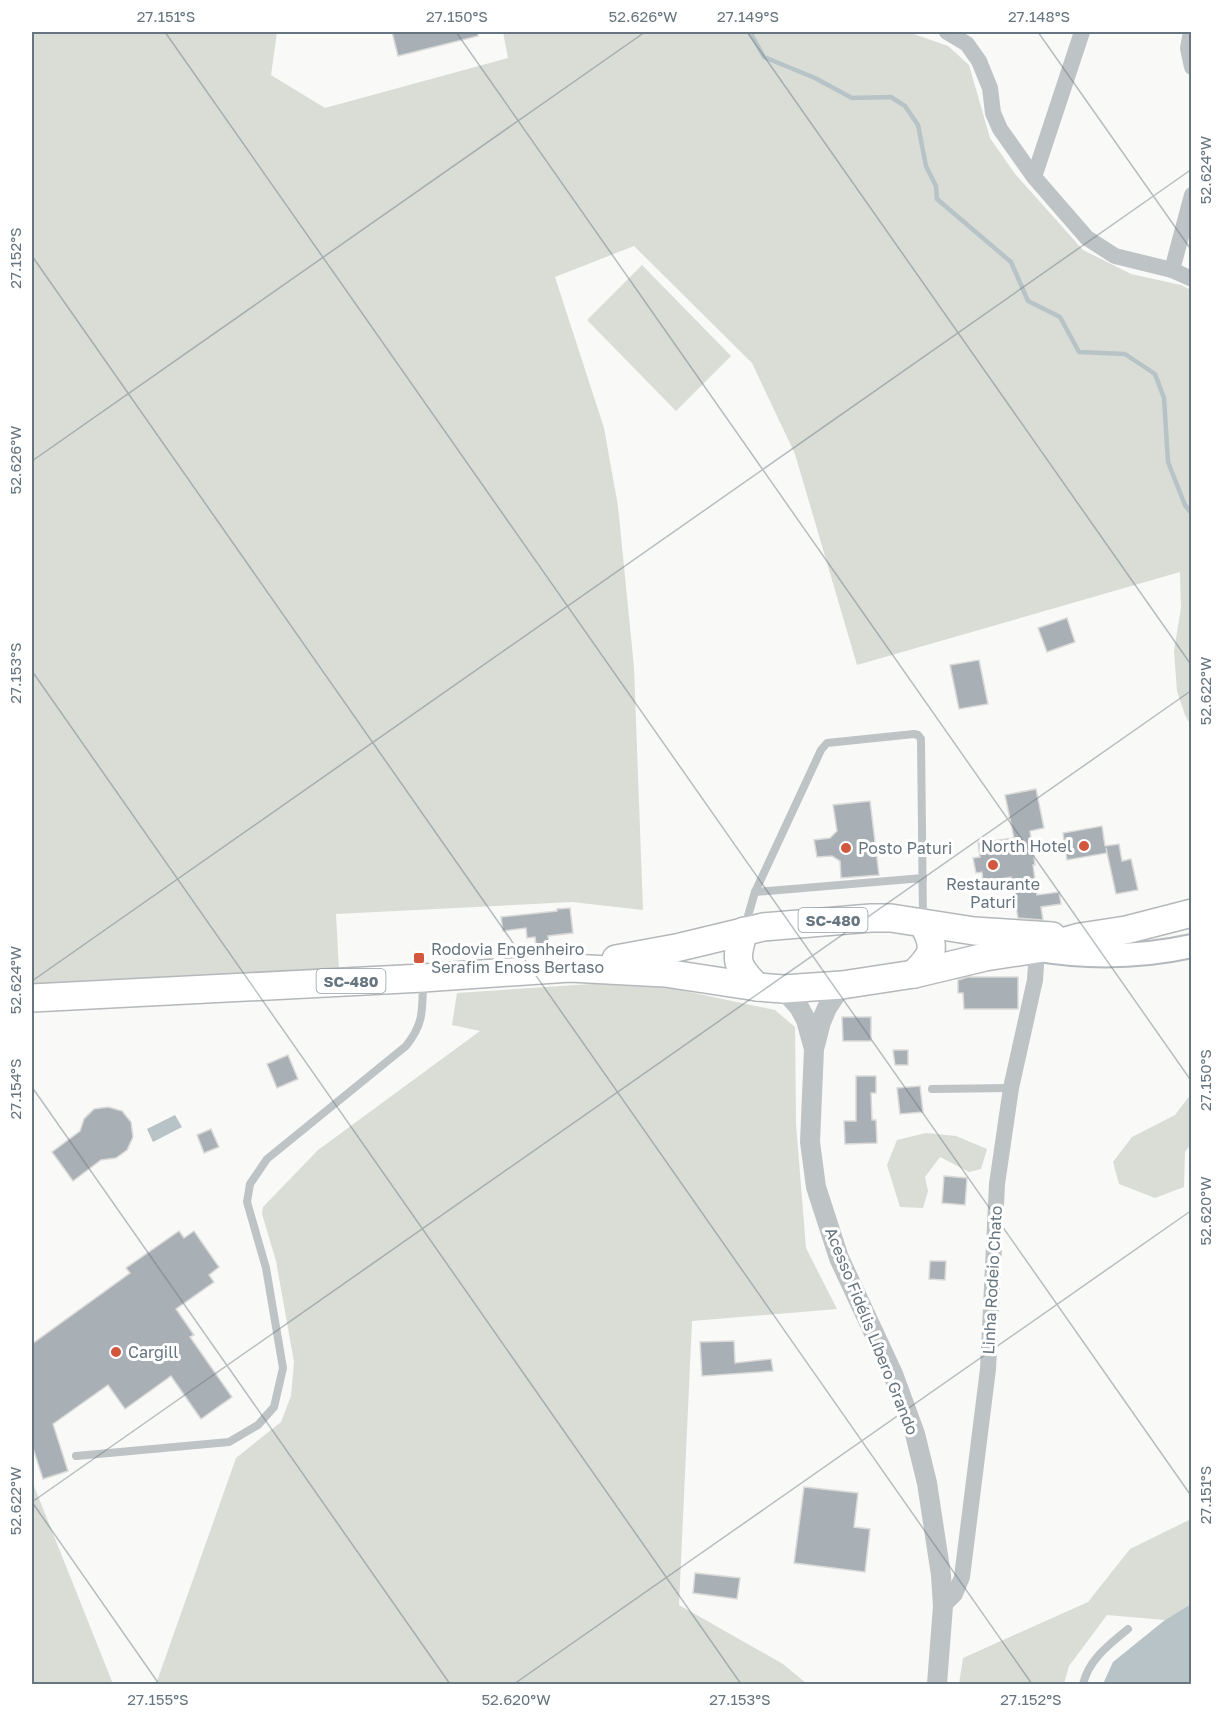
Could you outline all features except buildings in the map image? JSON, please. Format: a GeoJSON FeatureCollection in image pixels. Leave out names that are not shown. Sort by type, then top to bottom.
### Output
{"type":"FeatureCollection","features":[{"type":"Feature","properties":{"kind":"highway","name":"SC-480"},"geometry":{"type":"LineString","coordinates":[[570,968],[665,973],[770,988],[842,985],[914,974],[985,957],[1037,950],[1080,937],[1126,930],[1191,913]]}},
{"type":"Feature","properties":{"kind":"highway","name":"SC-480"},"geometry":{"type":"LineString","coordinates":[[32,998],[423,978],[570,968],[786,924],[871,918],[891,918],[974,931],[1080,937]]}},
{"type":"Feature","properties":{"kind":"highway"},"geometry":{"type":"LineString","coordinates":[[914,974],[927,960],[932,948],[930,937],[923,924]]}},
{"type":"Feature","properties":{"kind":"highway"},"geometry":{"type":"LineString","coordinates":[[744,931],[737,960],[743,973],[770,988]]}},
{"type":"Feature","properties":{"kind":"main road"},"geometry":{"type":"LineString","coordinates":[[1037,950],[1061,954],[1105,956],[1176,950],[1191,946]]}},
{"type":"Feature","properties":{"kind":"street"},"geometry":{"type":"LineString","coordinates":[[947,32],[967,44],[979,61],[990,88],[993,113],[1000,129],[1034,177],[1087,238],[1115,256],[1172,270],[1191,279]]}},
{"type":"Feature","properties":{"kind":"street"},"geometry":{"type":"LineString","coordinates":[[1034,177],[1082,32]]}},
{"type":"Feature","properties":{"kind":"street"},"geometry":{"type":"LineString","coordinates":[[1191,32],[1188,48],[1191,67]]}},
{"type":"Feature","properties":{"kind":"street"},"geometry":{"type":"LineString","coordinates":[[1172,270],[1191,195]]}},
{"type":"Feature","properties":{"kind":"street","name":"Linha Rodeio Chato"},"geometry":{"type":"LineString","coordinates":[[943,1606],[955,1594],[962,1577],[988,1369],[997,1184],[1011,1088],[1035,980],[1037,950]]}},
{"type":"Feature","properties":{"kind":"street","name":"Acesso Fidélis Líbero Grando"},"geometry":{"type":"LineString","coordinates":[[842,985],[827,1008],[814,1049],[810,1142],[816,1187],[839,1258],[893,1374],[915,1434],[927,1483],[941,1575],[943,1606],[937,1684]]}},
{"type":"Feature","properties":{"kind":"street","name":"Acesso Fidélis Líbero Grando"},"geometry":{"type":"LineString","coordinates":[[770,988],[799,1007],[814,1049]]}},
{"type":"Feature","properties":{"kind":"lane"},"geometry":{"type":"LineString","coordinates":[[744,931],[755,892],[821,750],[827,743],[914,734],[921,739],[923,924]]}},
{"type":"Feature","properties":{"kind":"lane"},"geometry":{"type":"LineString","coordinates":[[755,892],[923,878]]}},
{"type":"Feature","properties":{"kind":"lane"},"geometry":{"type":"LineString","coordinates":[[76,1456],[229,1442],[258,1425],[274,1407],[283,1368],[266,1268],[247,1202],[250,1184],[267,1159],[406,1046],[416,1034],[421,1020],[423,978]]}},
{"type":"Feature","properties":{"kind":"lane"},"geometry":{"type":"LineString","coordinates":[[932,1089],[1011,1088]]}},
{"type":"Feature","properties":{"kind":"lane"},"geometry":{"type":"LineString","coordinates":[[1083,1684],[1086,1672],[1099,1654],[1128,1629]]}},
{"type":"Feature","properties":{"kind":"shaded area"},"geometry":{"type":"Polygon","coordinates":[[[32,32],[277,32],[271,75],[325,108],[508,58],[503,32],[908,32],[948,46],[969,65],[990,138],[1015,174],[1083,250],[1131,274],[1181,285],[1191,290],[1191,726],[1177,691],[1174,651],[1181,608],[1180,572],[857,665],[795,454],[752,363],[634,246],[555,277],[604,428],[618,506],[634,667],[643,910],[572,902],[336,914],[339,971],[32,985],[32,32]]]}},
{"type":"Feature","properties":{"kind":"shaded area"},"geometry":{"type":"Polygon","coordinates":[[[642,265],[731,356],[676,411],[587,320],[642,265]]]}},
{"type":"Feature","properties":{"kind":"shaded area"},"geometry":{"type":"Polygon","coordinates":[[[637,981],[775,1010],[795,1027],[796,1124],[806,1248],[837,1309],[692,1321],[679,1605],[783,1664],[807,1684],[156,1684],[236,1458],[281,1422],[291,1396],[294,1362],[276,1261],[262,1214],[263,1207],[318,1150],[480,1031],[452,1025],[457,993],[637,981]]]}},
{"type":"Feature","properties":{"kind":"shaded area"},"geometry":{"type":"Polygon","coordinates":[[[1191,1094],[1191,1144],[1185,1152],[1184,1187],[1155,1198],[1119,1184],[1113,1162],[1132,1137],[1175,1115],[1191,1094]]]}},
{"type":"Feature","properties":{"kind":"shaded area"},"geometry":{"type":"Polygon","coordinates":[[[175,1115],[182,1127],[153,1142],[147,1129],[175,1115]]]}},
{"type":"Feature","properties":{"kind":"shaded area"},"geometry":{"type":"Polygon","coordinates":[[[926,1133],[956,1136],[987,1149],[981,1169],[969,1172],[940,1157],[925,1177],[928,1191],[923,1208],[900,1207],[887,1165],[897,1140],[926,1133]]]}},
{"type":"Feature","properties":{"kind":"shaded area"},"geometry":{"type":"Polygon","coordinates":[[[32,1481],[113,1684],[32,1684],[32,1481]]]}},
{"type":"Feature","properties":{"kind":"shaded area"},"geometry":{"type":"Polygon","coordinates":[[[1191,1519],[1191,1604],[1165,1620],[1107,1615],[1069,1666],[1064,1684],[959,1684],[963,1658],[1088,1602],[1130,1549],[1191,1519]]]}},
{"type":"Feature","properties":{"kind":"shaded area"},"geometry":{"type":"Polygon","coordinates":[[[1191,1604],[1191,1684],[1103,1684],[1113,1662],[1165,1620],[1191,1604]]]}},
{"type":"Feature","properties":{"kind":"waterway"},"geometry":{"type":"LineString","coordinates":[[750,32],[764,57],[815,78],[852,98],[891,97],[905,106],[918,125],[926,166],[936,186],[937,199],[1011,262],[1028,301],[1060,317],[1079,352],[1125,354],[1155,374],[1164,398],[1168,462],[1185,505],[1192,514]]}},
{"type":"Feature","properties":{"kind":"place","name":"North Hotel"},"geometry":{"type":"Point","coordinates":[1084,846]}},
{"type":"Feature","properties":{"kind":"place","name":"Posto Paturi"},"geometry":{"type":"Point","coordinates":[846,848]}},
{"type":"Feature","properties":{"kind":"place","name":"Restaurante Paturi"},"geometry":{"type":"Point","coordinates":[993,865]}},
{"type":"Feature","properties":{"kind":"place","name":"Rodovia Engenheiro Serafim Enoss Bertaso"},"geometry":{"type":"Point","coordinates":[419,958]}},
{"type":"Feature","properties":{"kind":"place","name":"Cargill"},"geometry":{"type":"Point","coordinates":[116,1352]}}]}
